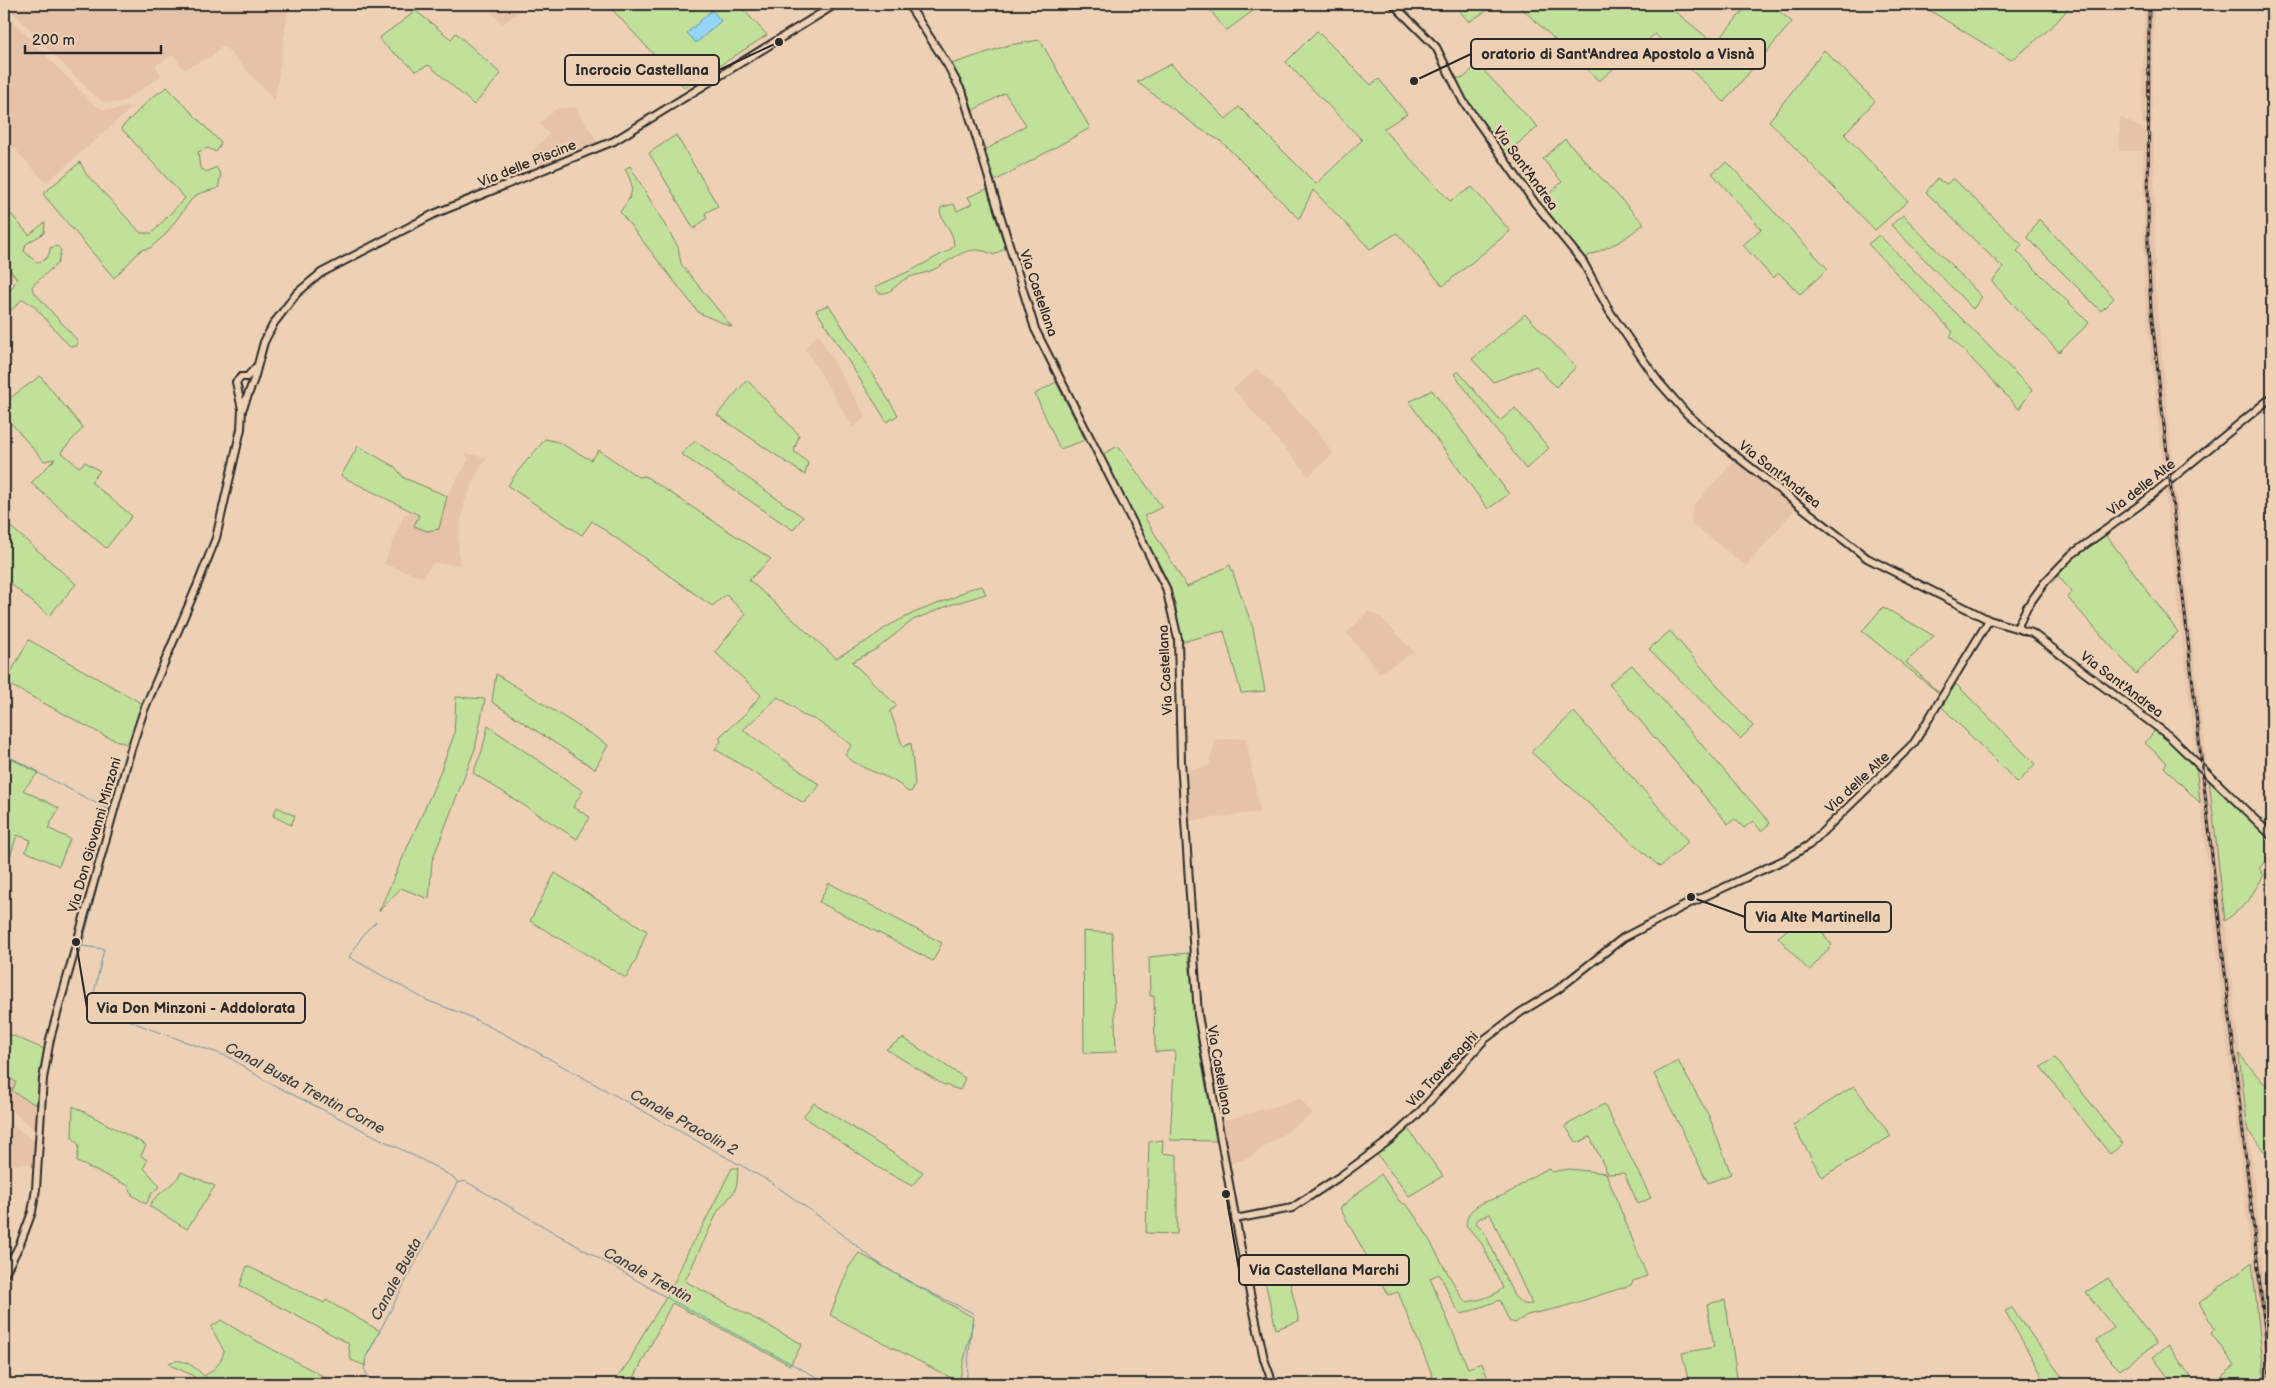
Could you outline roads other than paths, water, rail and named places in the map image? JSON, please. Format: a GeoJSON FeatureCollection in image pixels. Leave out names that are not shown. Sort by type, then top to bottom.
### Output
{"type":"FeatureCollection","features":[{"type":"Feature","properties":{"kind":"street","name":"Via delle Piscine"},"geometry":{"type":"LineString","coordinates":[[242,409],[249,391],[249,380],[256,367],[264,342],[281,312],[297,293],[321,273],[434,214],[614,141],[836,4]]}},
{"type":"Feature","properties":{"kind":"street","name":"Via Castellana"},"geometry":{"type":"LineString","coordinates":[[908,4],[948,64],[963,94],[1035,329],[1166,588],[1173,612],[1178,639],[1181,761],[1198,1015],[1235,1219],[1264,1359],[1273,1384]]}},
{"type":"Feature","properties":{"kind":"street","name":"Via Sant'Andrea"},"geometry":{"type":"LineString","coordinates":[[1394,4],[1436,47],[1463,101],[1535,203],[1582,262],[1610,312],[1658,381],[1686,414],[1738,458],[1867,558],[1989,620],[2032,632],[2169,736],[2272,836]]}},
{"type":"Feature","properties":{"kind":"street","name":"Via delle Piscine"},"geometry":{"type":"LineString","coordinates":[[238,391],[235,385],[237,380],[241,377],[249,380]]}},
{"type":"Feature","properties":{"kind":"street"},"geometry":{"type":"LineString","coordinates":[[238,391],[244,393],[249,391]]}},
{"type":"Feature","properties":{"kind":"street"},"geometry":{"type":"LineString","coordinates":[[238,391],[242,409]]}},
{"type":"Feature","properties":{"kind":"street","name":"Via delle Alte"},"geometry":{"type":"LineString","coordinates":[[2017,628],[2027,606],[2050,576],[2071,555],[2141,504],[2272,397]]}},
{"type":"Feature","properties":{"kind":"street","name":"Via Don Giovanni Minzoni"},"geometry":{"type":"LineString","coordinates":[[4,1275],[25,1234],[34,1200],[44,1072],[62,996],[137,729],[216,538],[239,439],[242,409]]}},
{"type":"Feature","properties":{"kind":"street","name":"Via delle Alte"},"geometry":{"type":"LineString","coordinates":[[1688,904],[1786,859],[1809,845],[1914,743],[1989,620]]}},
{"type":"Feature","properties":{"kind":"street","name":"Via Traversaghi"},"geometry":{"type":"LineString","coordinates":[[1235,1219],[1292,1208],[1342,1175],[1390,1139],[1417,1115],[1485,1039],[1557,990],[1623,938],[1688,904]]}},
{"type":"Feature","properties":{"kind":"water"},"geometry":{"type":"Polygon","coordinates":[[[712,10],[721,21],[696,43],[687,33],[712,10]]]}},
{"type":"Feature","properties":{"kind":"waterway","name":"Canal Busta Trentin Corne"},"geometry":{"type":"LineString","coordinates":[[4,755],[111,811]]}},
{"type":"Feature","properties":{"kind":"waterway","name":"Canal Busta Trentin Corne"},"geometry":{"type":"LineString","coordinates":[[116,814],[82,946],[104,949],[94,993],[96,1005],[147,1028],[229,1057],[264,1080],[428,1163],[453,1177],[458,1183]]}},
{"type":"Feature","properties":{"kind":"waterway","name":"Canale Pracolin 2"},"geometry":{"type":"LineString","coordinates":[[376,922],[365,932],[349,957],[426,1000],[466,1015],[512,1038],[769,1181],[831,1225],[874,1260],[907,1281],[973,1313],[966,1384]]}},
{"type":"Feature","properties":{"kind":"waterway","name":"Canale Trentin"},"geometry":{"type":"LineString","coordinates":[[458,1183],[465,1181],[671,1300],[830,1384]]}},
{"type":"Feature","properties":{"kind":"waterway","name":"Canale Busta"},"geometry":{"type":"LineString","coordinates":[[373,1384],[364,1369],[366,1357],[457,1183]]}},
{"type":"Feature","properties":{"kind":"railway"},"geometry":{"type":"LineString","coordinates":[[2149,4],[2148,247],[2151,310],[2271,1384]]}},
{"type":"Feature","properties":{"kind":"place","name":"Incrocio Castellana"},"geometry":{"type":"Point","coordinates":[779,42]}},
{"type":"Feature","properties":{"kind":"place","name":"oratorio di Sant'Andrea Apostolo a Visnà"},"geometry":{"type":"Point","coordinates":[1414,81]}},
{"type":"Feature","properties":{"kind":"place","name":"Via Alte Martinella"},"geometry":{"type":"Point","coordinates":[1691,897]}},
{"type":"Feature","properties":{"kind":"place","name":"Via Don Minzoni - Addolorata"},"geometry":{"type":"Point","coordinates":[76,942]}},
{"type":"Feature","properties":{"kind":"place","name":"Via Castellana Marchi"},"geometry":{"type":"Point","coordinates":[1226,1194]}}]}
